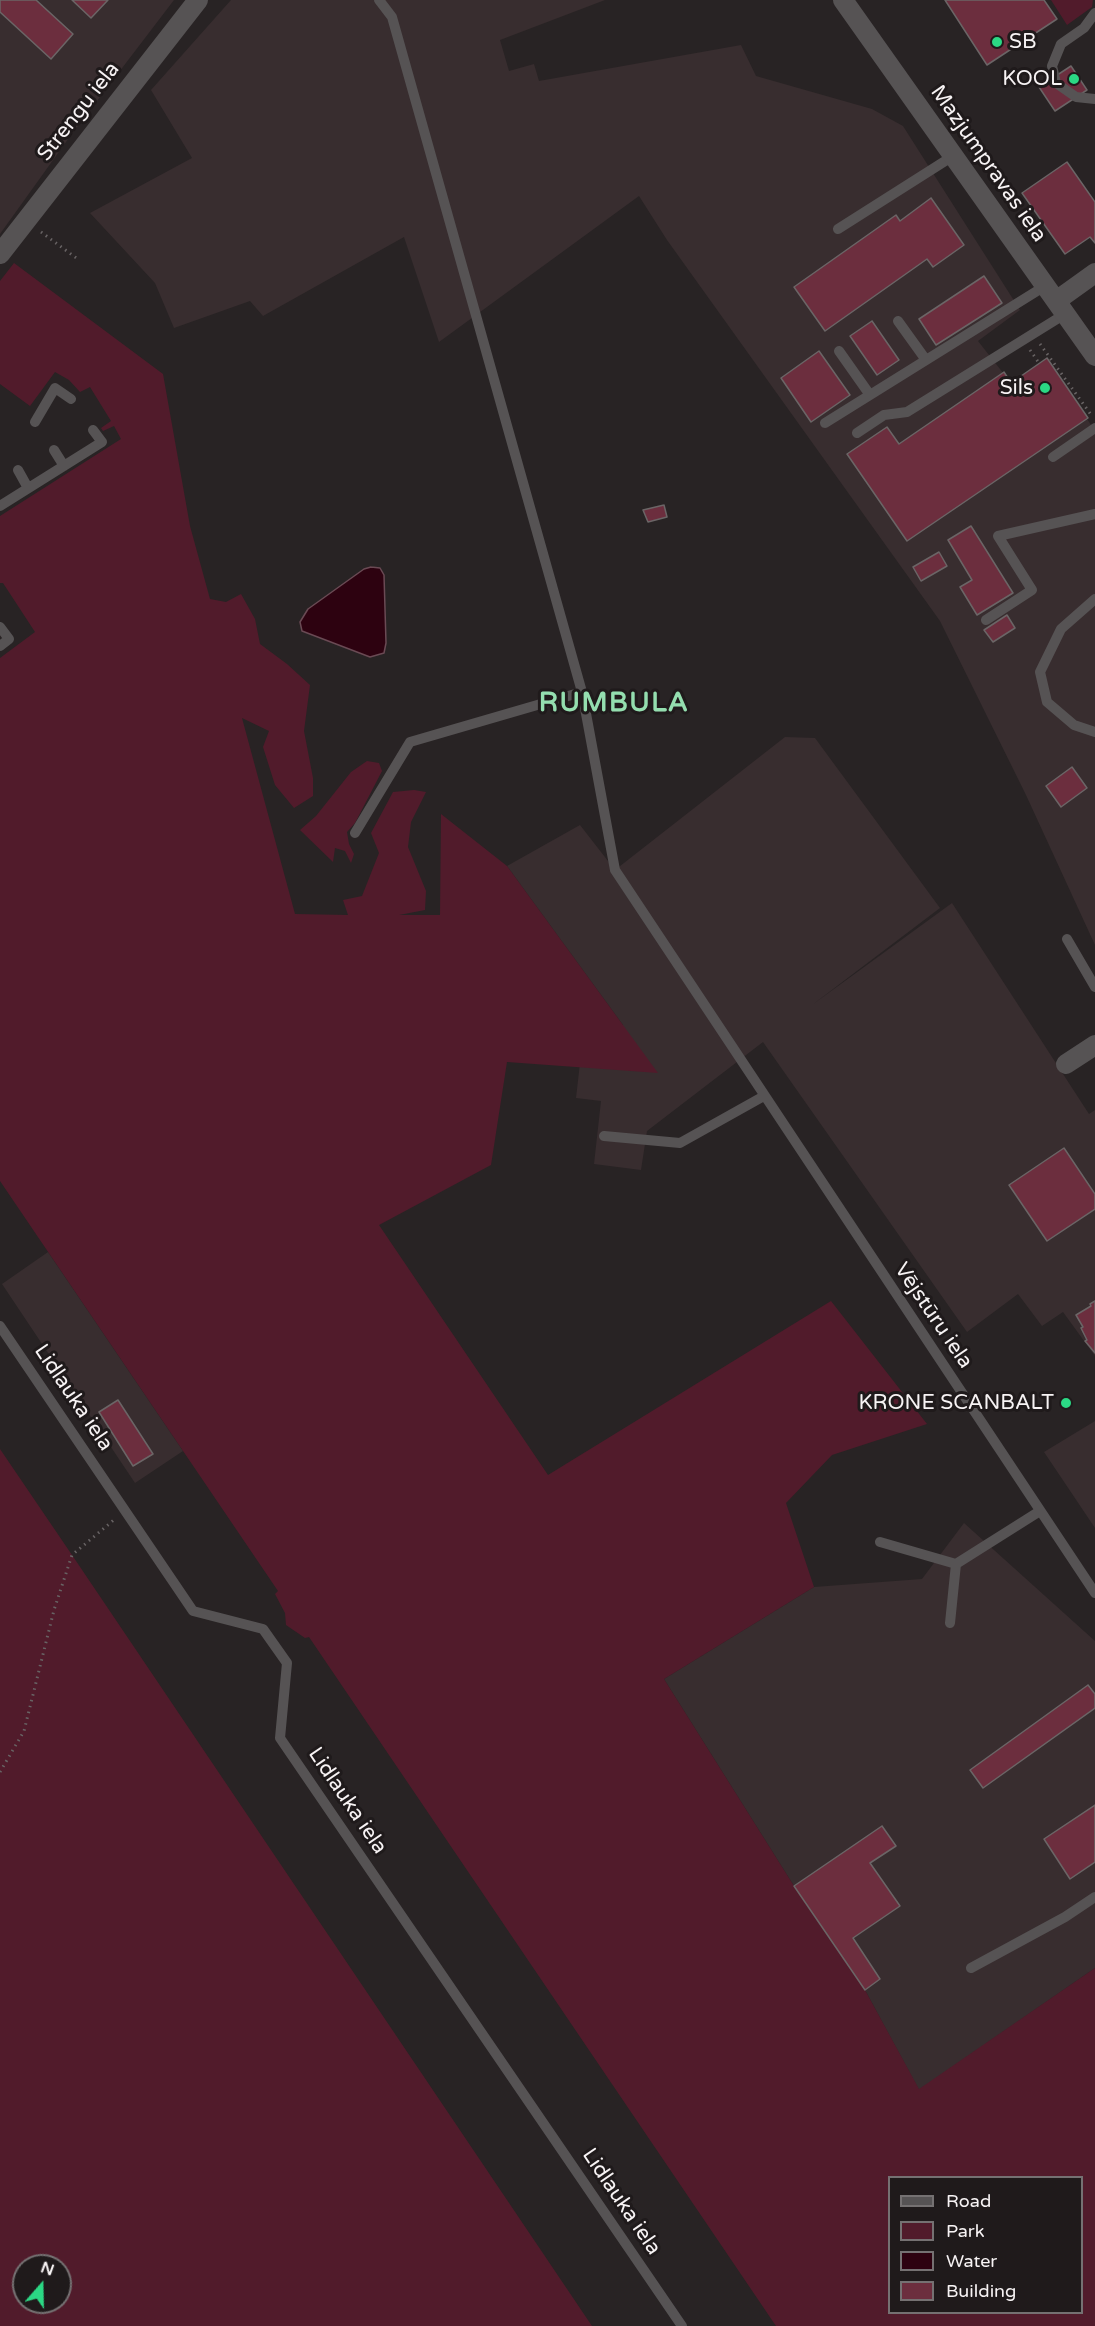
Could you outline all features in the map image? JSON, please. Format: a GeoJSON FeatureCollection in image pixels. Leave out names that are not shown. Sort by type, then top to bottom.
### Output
{"type":"FeatureCollection","features":[{"type":"Feature","properties":{"kind":"street","name":"Strengu iela"},"geometry":{"type":"LineString","coordinates":[[0,254],[198,0]]}},
{"type":"Feature","properties":{"kind":"street","name":"Mazjumpravas iela"},"geometry":{"type":"LineString","coordinates":[[843,0],[1095,356]]}},
{"type":"Feature","properties":{"kind":"street"},"geometry":{"type":"LineString","coordinates":[[1055,301],[1095,273]]}},
{"type":"Feature","properties":{"kind":"street"},"geometry":{"type":"LineString","coordinates":[[1066,1065],[1095,1045]]}},
{"type":"Feature","properties":{"kind":"lane","name":"Vējstūru iela"},"geometry":{"type":"LineString","coordinates":[[379,0],[392,17],[582,692],[615,870],[1095,1593]]}},
{"type":"Feature","properties":{"kind":"lane"},"geometry":{"type":"LineString","coordinates":[[1095,14],[1084,28],[1061,44],[1052,66],[1056,83],[1076,97],[1095,99]]}},
{"type":"Feature","properties":{"kind":"lane"},"geometry":{"type":"LineString","coordinates":[[838,229],[953,156]]}},
{"type":"Feature","properties":{"kind":"lane"},"geometry":{"type":"LineString","coordinates":[[857,433],[884,415],[907,412],[1033,334],[1055,301]]}},
{"type":"Feature","properties":{"kind":"lane"},"geometry":{"type":"LineString","coordinates":[[825,423],[926,360],[1055,301]]}},
{"type":"Feature","properties":{"kind":"lane"},"geometry":{"type":"LineString","coordinates":[[898,321],[926,360]]}},
{"type":"Feature","properties":{"kind":"lane"},"geometry":{"type":"LineString","coordinates":[[839,351],[870,395]]}},
{"type":"Feature","properties":{"kind":"lane"},"geometry":{"type":"LineString","coordinates":[[34,422],[55,388],[72,399]]}},
{"type":"Feature","properties":{"kind":"lane"},"geometry":{"type":"LineString","coordinates":[[1053,458],[1095,428]]}},
{"type":"Feature","properties":{"kind":"lane"},"geometry":{"type":"LineString","coordinates":[[0,506],[102,442],[93,430]]}},
{"type":"Feature","properties":{"kind":"lane"},"geometry":{"type":"LineString","coordinates":[[54,450],[64,466]]}},
{"type":"Feature","properties":{"kind":"lane"},"geometry":{"type":"LineString","coordinates":[[18,470],[28,488]]}},
{"type":"Feature","properties":{"kind":"lane"},"geometry":{"type":"LineString","coordinates":[[986,620],[1032,590],[998,536],[1095,514]]}},
{"type":"Feature","properties":{"kind":"lane"},"geometry":{"type":"LineString","coordinates":[[1095,599],[1061,629],[1040,672],[1047,702],[1074,725],[1095,732]]}},
{"type":"Feature","properties":{"kind":"lane"},"geometry":{"type":"LineString","coordinates":[[0,627],[9,639],[0,646]]}},
{"type":"Feature","properties":{"kind":"lane"},"geometry":{"type":"LineString","coordinates":[[356,833],[410,742],[582,692]]}},
{"type":"Feature","properties":{"kind":"lane"},"geometry":{"type":"LineString","coordinates":[[1067,939],[1095,987]]}},
{"type":"Feature","properties":{"kind":"lane"},"geometry":{"type":"LineString","coordinates":[[604,1136],[680,1143],[764,1096]]}},
{"type":"Feature","properties":{"kind":"lane","name":"Lidlauka iela"},"geometry":{"type":"LineString","coordinates":[[0,1326],[193,1611],[263,1629],[287,1663],[280,1738],[682,2326]]}},
{"type":"Feature","properties":{"kind":"lane"},"geometry":{"type":"LineString","coordinates":[[880,1542],[956,1564],[1040,1511]]}},
{"type":"Feature","properties":{"kind":"lane"},"geometry":{"type":"LineString","coordinates":[[950,1623],[956,1564]]}},
{"type":"Feature","properties":{"kind":"lane"},"geometry":{"type":"LineString","coordinates":[[971,1968],[1065,1917],[1095,1897]]}},
{"type":"Feature","properties":{"kind":"path"},"geometry":{"type":"LineString","coordinates":[[26,220],[79,260]]}},
{"type":"Feature","properties":{"kind":"path"},"geometry":{"type":"LineString","coordinates":[[1033,334],[1095,420]]}},
{"type":"Feature","properties":{"kind":"path"},"geometry":{"type":"LineString","coordinates":[[0,1772],[24,1731],[54,1610],[72,1555],[126,1511]]}},
{"type":"Feature","properties":{"kind":"shaded area"},"geometry":{"type":"Polygon","coordinates":[[[0,0],[174,0],[71,135],[0,234],[0,0]]]}},
{"type":"Feature","properties":{"kind":"shaded area"},"geometry":{"type":"Polygon","coordinates":[[[231,0],[605,0],[500,40],[509,71],[534,64],[539,81],[741,45],[756,76],[872,109],[903,126],[1020,310],[978,341],[1011,383],[1047,358],[1095,431],[1095,945],[1026,795],[940,621],[667,240],[639,196],[439,342],[404,237],[263,316],[250,301],[174,328],[155,283],[90,213],[192,158],[151,90],[231,0]]]}},
{"type":"Feature","properties":{"kind":"shaded area"},"geometry":{"type":"Polygon","coordinates":[[[785,737],[815,738],[940,908],[812,1005],[952,903],[1089,1114],[1095,1110],[1095,1356],[1063,1312],[1042,1326],[1018,1294],[967,1332],[763,1042],[647,1131],[641,1170],[594,1164],[601,1101],[576,1098],[581,1054],[623,1025],[507,866],[580,825],[615,870],[785,737]]]}},
{"type":"Feature","properties":{"kind":"shaded area"},"geometry":{"type":"Polygon","coordinates":[[[48,1252],[183,1451],[135,1483],[2,1284],[48,1252]]]}},
{"type":"Feature","properties":{"kind":"shaded area"},"geometry":{"type":"Polygon","coordinates":[[[1095,1421],[1095,1528],[1044,1452],[1095,1421]]]}},
{"type":"Feature","properties":{"kind":"shaded area"},"geometry":{"type":"Polygon","coordinates":[[[964,1523],[1095,1641],[1095,1968],[919,2090],[865,1990],[794,1886],[664,1679],[814,1587],[922,1579],[964,1523]]]}},
{"type":"Feature","properties":{"kind":"green space"},"geometry":{"type":"Polygon","coordinates":[[[1051,0],[1093,0],[1092,7],[1067,25],[1051,0]]]}},
{"type":"Feature","properties":{"kind":"green space"},"geometry":{"type":"Polygon","coordinates":[[[14,263],[163,374],[190,526],[210,599],[226,602],[241,594],[255,619],[260,644],[310,685],[304,731],[313,778],[313,796],[294,808],[275,785],[263,747],[269,731],[242,718],[295,914],[348,915],[343,900],[362,896],[379,853],[371,833],[393,792],[414,790],[426,792],[411,822],[408,847],[426,891],[425,910],[399,915],[440,915],[441,814],[507,866],[658,1073],[507,1062],[491,1165],[379,1225],[548,1475],[831,1301],[927,1424],[832,1455],[786,1503],[814,1587],[664,1679],[794,1886],[865,1990],[919,2089],[1095,1968],[1095,2326],[776,2326],[309,1637],[305,1638],[286,1625],[285,1613],[275,1594],[278,1591],[0,1181],[0,658],[35,632],[3,583],[0,583],[0,516],[121,439],[114,426],[103,431],[101,428],[111,421],[90,387],[80,392],[69,380],[55,372],[30,406],[0,384],[0,281],[14,263]]]}},
{"type":"Feature","properties":{"kind":"green space"},"geometry":{"type":"Polygon","coordinates":[[[367,761],[379,763],[382,771],[355,823],[347,832],[354,854],[351,863],[345,851],[335,848],[333,862],[300,830],[316,816],[351,772],[367,761]]]}},
{"type":"Feature","properties":{"kind":"green space"},"geometry":{"type":"Polygon","coordinates":[[[0,1449],[592,2326],[0,2326],[0,1449]]]}},
{"type":"Feature","properties":{"kind":"water"},"geometry":{"type":"Polygon","coordinates":[[[380,568],[384,575],[386,643],[384,653],[370,657],[302,631],[300,622],[308,609],[364,569],[380,568]]]}},
{"type":"Feature","properties":{"kind":"building"},"geometry":{"type":"Polygon","coordinates":[[[0,0],[36,0],[73,34],[51,59],[0,12],[0,0]]]}},
{"type":"Feature","properties":{"kind":"building"},"geometry":{"type":"Polygon","coordinates":[[[72,0],[108,0],[91,18],[72,0]]]}},
{"type":"Feature","properties":{"kind":"building","name":"SB"},"geometry":{"type":"Polygon","coordinates":[[[945,0],[1044,0],[1057,19],[987,65],[945,0]]]}},
{"type":"Feature","properties":{"kind":"building"},"geometry":{"type":"Polygon","coordinates":[[[1071,66],[1087,90],[1055,111],[1039,87],[1071,66]]]}},
{"type":"Feature","properties":{"kind":"building"},"geometry":{"type":"Polygon","coordinates":[[[1067,162],[1095,202],[1095,243],[1090,237],[1065,254],[1022,193],[1067,162]]]}},
{"type":"Feature","properties":{"kind":"building"},"geometry":{"type":"Polygon","coordinates":[[[931,198],[964,245],[933,267],[927,259],[825,331],[794,287],[896,215],[900,221],[931,198]]]}},
{"type":"Feature","properties":{"kind":"building"},"geometry":{"type":"Polygon","coordinates":[[[984,276],[1002,303],[936,345],[919,319],[984,276]]]}},
{"type":"Feature","properties":{"kind":"building"},"geometry":{"type":"Polygon","coordinates":[[[872,321],[899,360],[877,375],[850,336],[872,321]]]}},
{"type":"Feature","properties":{"kind":"building"},"geometry":{"type":"Polygon","coordinates":[[[819,351],[850,395],[811,422],[781,378],[819,351]]]}},
{"type":"Feature","properties":{"kind":"building"},"geometry":{"type":"Polygon","coordinates":[[[1047,358],[1088,418],[907,541],[847,454],[887,427],[899,444],[1004,372],[1011,383],[1047,358]]]}},
{"type":"Feature","properties":{"kind":"building"},"geometry":{"type":"Polygon","coordinates":[[[664,505],[667,517],[648,522],[643,510],[664,505]]]}},
{"type":"Feature","properties":{"kind":"building"},"geometry":{"type":"Polygon","coordinates":[[[971,526],[1013,593],[977,615],[960,587],[972,580],[948,540],[971,526]]]}},
{"type":"Feature","properties":{"kind":"building"},"geometry":{"type":"Polygon","coordinates":[[[939,552],[947,566],[921,581],[913,567],[939,552]]]}},
{"type":"Feature","properties":{"kind":"building"},"geometry":{"type":"Polygon","coordinates":[[[1007,615],[1015,628],[993,642],[984,630],[1007,615]]]}},
{"type":"Feature","properties":{"kind":"building"},"geometry":{"type":"Polygon","coordinates":[[[1072,767],[1087,788],[1061,807],[1046,786],[1072,767]]]}},
{"type":"Feature","properties":{"kind":"building"},"geometry":{"type":"Polygon","coordinates":[[[1064,1148],[1095,1194],[1095,1209],[1047,1241],[1009,1185],[1064,1148]]]}},
{"type":"Feature","properties":{"kind":"building"},"geometry":{"type":"Polygon","coordinates":[[[1095,1301],[1095,1353],[1085,1341],[1087,1340],[1081,1328],[1083,1327],[1076,1315],[1095,1301]]]}},
{"type":"Feature","properties":{"kind":"building"},"geometry":{"type":"Polygon","coordinates":[[[118,1400],[153,1454],[133,1466],[99,1412],[118,1400]]]}},
{"type":"Feature","properties":{"kind":"building"},"geometry":{"type":"Polygon","coordinates":[[[1088,1685],[1095,1694],[1095,1708],[983,1788],[970,1770],[1088,1685]]]}},
{"type":"Feature","properties":{"kind":"building"},"geometry":{"type":"Polygon","coordinates":[[[1095,1805],[1095,1862],[1070,1879],[1044,1839],[1095,1805]]]}},
{"type":"Feature","properties":{"kind":"building"},"geometry":{"type":"Polygon","coordinates":[[[882,1826],[896,1846],[870,1863],[900,1906],[853,1938],[880,1979],[865,1990],[794,1886],[882,1826]]]}},
{"type":"Feature","properties":{"kind":"place","name":"SB"},"geometry":{"type":"Point","coordinates":[997,42]}},
{"type":"Feature","properties":{"kind":"place","name":"KOOL"},"geometry":{"type":"Point","coordinates":[1074,79]}},
{"type":"Feature","properties":{"kind":"place","name":"Sils"},"geometry":{"type":"Point","coordinates":[1045,388]}},
{"type":"Feature","properties":{"kind":"place","name":"KRONE SCANBALT"},"geometry":{"type":"Point","coordinates":[1066,1403]}},
{"type":"Feature","properties":{"kind":"district","name":"RUMBULA"},"geometry":{"type":"Point","coordinates":[614,704]}}]}
